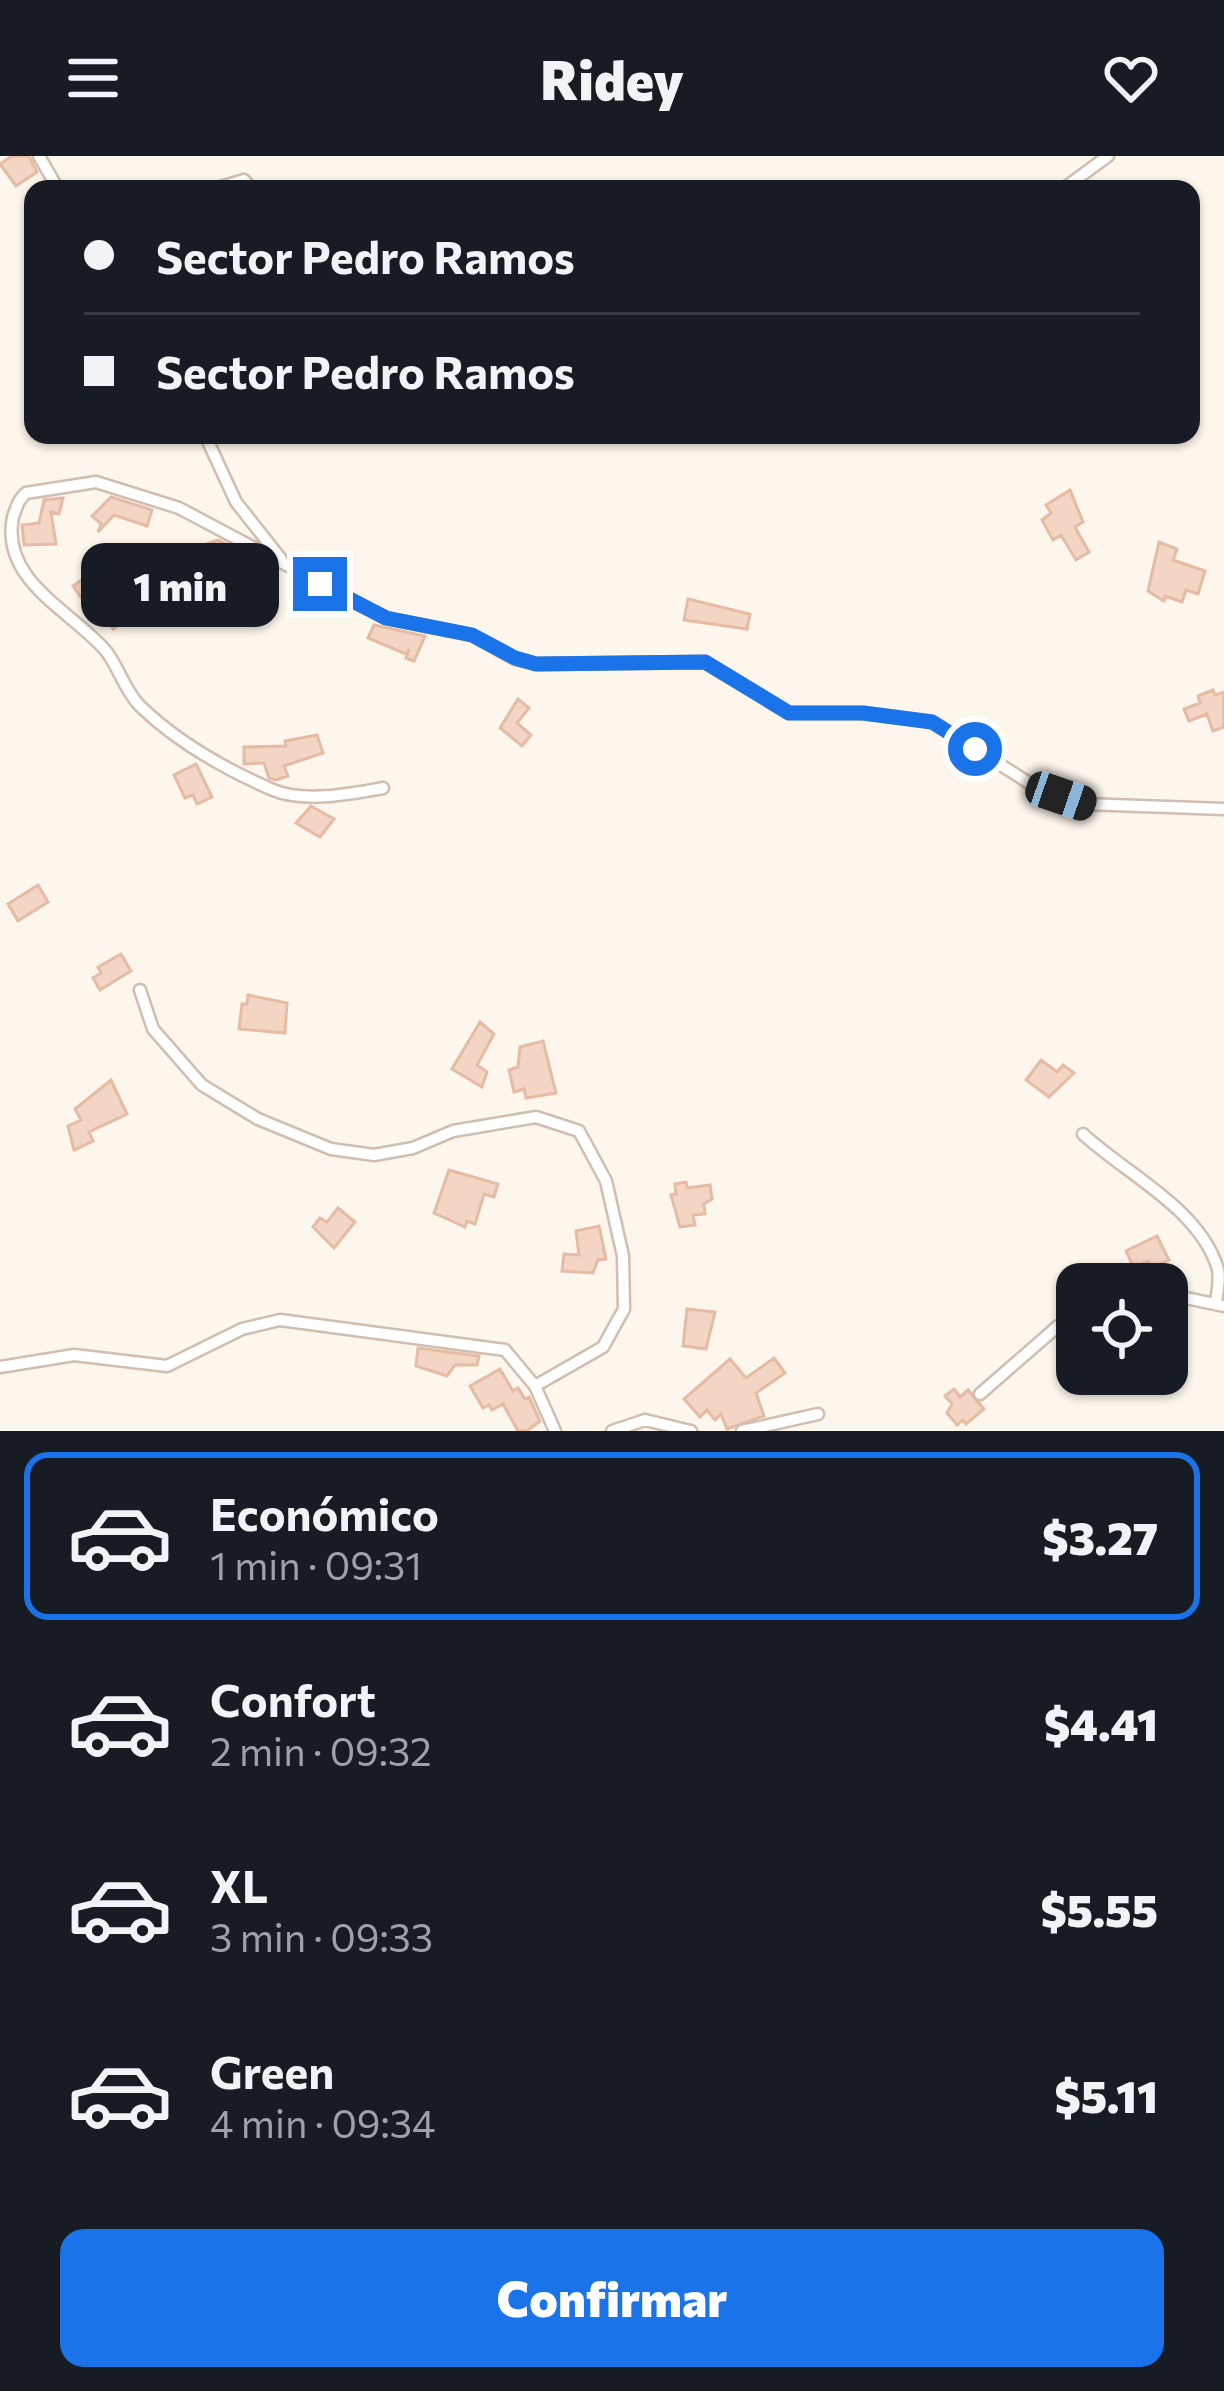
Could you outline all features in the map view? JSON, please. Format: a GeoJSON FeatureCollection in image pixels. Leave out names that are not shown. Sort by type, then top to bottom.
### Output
{"type":"FeatureCollection","features":[{"type":"Feature","properties":{"kind":"street"},"geometry":{"type":"LineString","coordinates":[[1075,180],[1108,156]]}},
{"type":"Feature","properties":{"kind":"street"},"geometry":{"type":"LineString","coordinates":[[210,444],[236,502],[286,567]]}},
{"type":"Feature","properties":{"kind":"street"},"geometry":{"type":"LineString","coordinates":[[382,788],[343,796],[278,792],[187,743],[137,704],[106,651],[30,585],[15,563],[3,536],[19,499],[26,493],[96,482],[178,508],[386,618],[472,635],[515,658],[536,664],[705,662],[789,713],[863,713],[932,722],[1036,788],[1085,804],[1224,809]]}},
{"type":"Feature","properties":{"kind":"street"},"geometry":{"type":"LineString","coordinates":[[140,990],[153,1029],[202,1085],[259,1119],[331,1149],[374,1155],[413,1148],[453,1132],[536,1118],[579,1131],[606,1181],[623,1256],[624,1309],[603,1347],[535,1386]]}},
{"type":"Feature","properties":{"kind":"street"},"geometry":{"type":"LineString","coordinates":[[1083,1134],[1117,1166],[1177,1209],[1203,1240],[1219,1269],[1220,1305],[1188,1298]]}},
{"type":"Feature","properties":{"kind":"street"},"geometry":{"type":"LineString","coordinates":[[0,1367],[74,1355],[167,1366],[242,1329],[280,1320],[505,1350],[535,1386],[555,1431]]}},
{"type":"Feature","properties":{"kind":"street"},"geometry":{"type":"LineString","coordinates":[[980,1394],[1056,1328]]}},
{"type":"Feature","properties":{"kind":"street"},"geometry":{"type":"LineString","coordinates":[[742,1431],[818,1414]]}},
{"type":"Feature","properties":{"kind":"street"},"geometry":{"type":"LineString","coordinates":[[612,1431],[645,1420],[691,1431]]}},
{"type":"Feature","properties":{"kind":"building"},"geometry":{"type":"Polygon","coordinates":[[[12,156],[29,156],[37,172],[16,186],[0,164],[12,156]]]}},
{"type":"Feature","properties":{"kind":"building"},"geometry":{"type":"Polygon","coordinates":[[[1070,490],[1083,522],[1075,527],[1089,552],[1076,560],[1061,535],[1053,540],[1042,520],[1051,513],[1046,505],[1070,490]]]}},
{"type":"Feature","properties":{"kind":"building"},"geometry":{"type":"Polygon","coordinates":[[[111,497],[152,510],[147,526],[114,515],[98,532],[101,524],[92,516],[111,497]]]}},
{"type":"Feature","properties":{"kind":"building"},"geometry":{"type":"Polygon","coordinates":[[[63,498],[59,514],[51,512],[56,544],[24,545],[22,525],[39,523],[44,500],[63,498]]]}},
{"type":"Feature","properties":{"kind":"building"},"geometry":{"type":"Polygon","coordinates":[[[218,540],[228,545],[242,575],[253,564],[273,582],[247,604],[230,586],[223,589],[200,546],[218,540]]]}},
{"type":"Feature","properties":{"kind":"building"},"geometry":{"type":"Polygon","coordinates":[[[1159,542],[1177,549],[1173,560],[1205,571],[1198,594],[1186,590],[1182,602],[1165,596],[1164,601],[1148,591],[1159,542]]]}},
{"type":"Feature","properties":{"kind":"building"},"geometry":{"type":"Polygon","coordinates":[[[197,566],[206,600],[184,606],[179,589],[160,594],[155,575],[197,566]]]}},
{"type":"Feature","properties":{"kind":"building"},"geometry":{"type":"Polygon","coordinates":[[[91,573],[112,601],[129,588],[143,607],[113,629],[107,619],[100,624],[73,586],[91,573]]]}},
{"type":"Feature","properties":{"kind":"building"},"geometry":{"type":"Polygon","coordinates":[[[688,599],[750,614],[747,629],[684,620],[688,599]]]}},
{"type":"Feature","properties":{"kind":"building"},"geometry":{"type":"Polygon","coordinates":[[[374,625],[425,636],[414,661],[406,658],[409,649],[406,654],[368,638],[374,625]]]}},
{"type":"Feature","properties":{"kind":"building"},"geometry":{"type":"Polygon","coordinates":[[[1213,690],[1215,695],[1224,692],[1224,727],[1213,731],[1207,714],[1189,721],[1184,709],[1200,703],[1198,696],[1213,690]]]}},
{"type":"Feature","properties":{"kind":"building"},"geometry":{"type":"Polygon","coordinates":[[[518,699],[529,708],[517,723],[531,735],[522,746],[500,728],[518,699]]]}},
{"type":"Feature","properties":{"kind":"building"},"geometry":{"type":"Polygon","coordinates":[[[317,735],[323,753],[284,766],[288,776],[276,780],[269,778],[264,763],[244,764],[244,747],[286,746],[285,741],[317,735]]]}},
{"type":"Feature","properties":{"kind":"building"},"geometry":{"type":"Polygon","coordinates":[[[196,764],[212,797],[197,804],[193,795],[185,798],[174,775],[196,764]]]}},
{"type":"Feature","properties":{"kind":"building"},"geometry":{"type":"Polygon","coordinates":[[[311,806],[334,819],[320,837],[296,823],[311,806]]]}},
{"type":"Feature","properties":{"kind":"building"},"geometry":{"type":"Polygon","coordinates":[[[38,885],[48,902],[18,921],[8,904],[38,885]]]}},
{"type":"Feature","properties":{"kind":"building"},"geometry":{"type":"Polygon","coordinates":[[[121,954],[131,971],[100,990],[93,978],[101,973],[98,967],[121,954]]]}},
{"type":"Feature","properties":{"kind":"building"},"geometry":{"type":"Polygon","coordinates":[[[248,995],[287,1003],[285,1033],[239,1029],[248,995]]]}},
{"type":"Feature","properties":{"kind":"building"},"geometry":{"type":"Polygon","coordinates":[[[480,1022],[494,1034],[477,1065],[487,1072],[482,1087],[452,1069],[480,1022]]]}},
{"type":"Feature","properties":{"kind":"building"},"geometry":{"type":"Polygon","coordinates":[[[543,1041],[556,1093],[526,1098],[524,1089],[514,1092],[509,1070],[518,1067],[520,1047],[543,1041]]]}},
{"type":"Feature","properties":{"kind":"building"},"geometry":{"type":"Polygon","coordinates":[[[1041,1060],[1057,1072],[1063,1065],[1074,1073],[1049,1097],[1026,1080],[1041,1060]]]}},
{"type":"Feature","properties":{"kind":"building"},"geometry":{"type":"Polygon","coordinates":[[[111,1080],[127,1114],[89,1132],[93,1141],[74,1150],[68,1126],[81,1120],[75,1109],[111,1080]]]}},
{"type":"Feature","properties":{"kind":"building"},"geometry":{"type":"Polygon","coordinates":[[[449,1170],[498,1184],[494,1197],[484,1194],[475,1224],[467,1221],[465,1227],[434,1213],[449,1170]]]}},
{"type":"Feature","properties":{"kind":"building"},"geometry":{"type":"Polygon","coordinates":[[[686,1182],[687,1188],[710,1185],[712,1199],[704,1204],[705,1214],[693,1215],[695,1225],[680,1227],[671,1195],[676,1194],[675,1184],[686,1182]]]}},
{"type":"Feature","properties":{"kind":"building"},"geometry":{"type":"Polygon","coordinates":[[[338,1208],[355,1222],[334,1248],[313,1227],[320,1218],[327,1222],[338,1208]]]}},
{"type":"Feature","properties":{"kind":"building"},"geometry":{"type":"Polygon","coordinates":[[[599,1226],[606,1259],[598,1260],[593,1273],[562,1271],[564,1254],[579,1255],[576,1231],[599,1226]]]}},
{"type":"Feature","properties":{"kind":"building"},"geometry":{"type":"Polygon","coordinates":[[[1157,1236],[1169,1260],[1132,1263],[1126,1251],[1157,1236]]]}},
{"type":"Feature","properties":{"kind":"building"},"geometry":{"type":"Polygon","coordinates":[[[687,1309],[715,1312],[706,1349],[683,1346],[687,1309]]]}},
{"type":"Feature","properties":{"kind":"building"},"geometry":{"type":"Polygon","coordinates":[[[418,1348],[479,1356],[477,1365],[455,1365],[447,1376],[416,1366],[418,1348]]]}},
{"type":"Feature","properties":{"kind":"building"},"geometry":{"type":"Polygon","coordinates":[[[774,1358],[785,1373],[756,1393],[764,1416],[727,1429],[721,1414],[715,1420],[707,1410],[700,1417],[684,1399],[730,1359],[746,1378],[774,1358]]]}},
{"type":"Feature","properties":{"kind":"building"},"geometry":{"type":"Polygon","coordinates":[[[500,1369],[513,1391],[518,1388],[525,1399],[529,1397],[540,1421],[527,1431],[518,1431],[503,1404],[492,1410],[489,1405],[483,1408],[470,1386],[500,1369]]]}},
{"type":"Feature","properties":{"kind":"building"},"geometry":{"type":"Polygon","coordinates":[[[954,1389],[960,1397],[968,1390],[984,1409],[966,1424],[963,1420],[957,1425],[947,1413],[952,1404],[945,1396],[954,1389]]]}},
{"type":"Feature","properties":{"kind":"route"},"geometry":{"type":"LineString","coordinates":[[320,584],[386,618],[472,635],[536,664],[705,662],[789,713],[863,713],[932,722],[975,749]]}}]}
